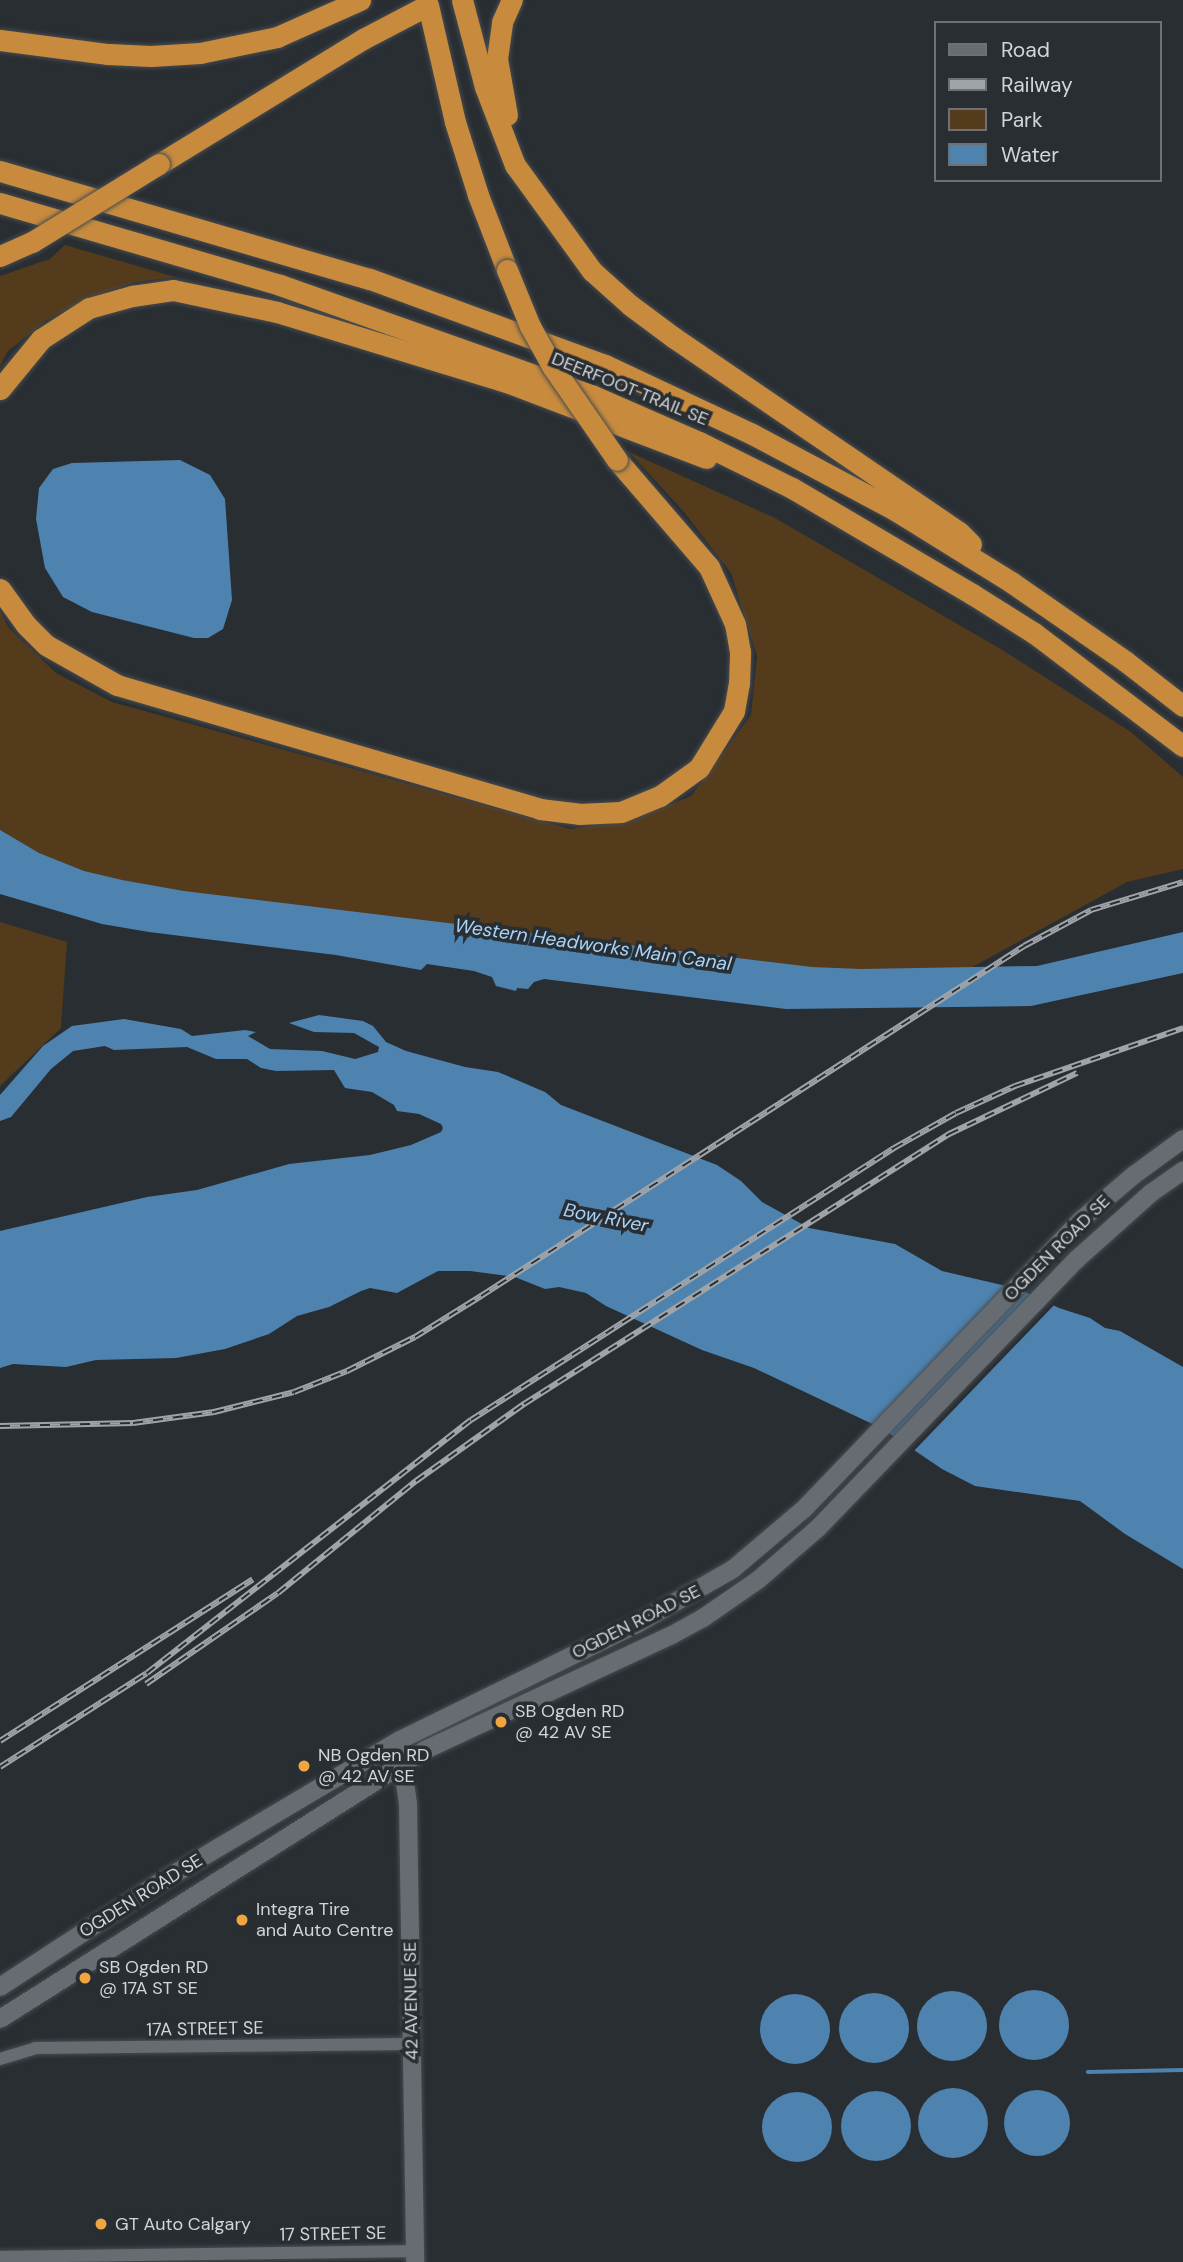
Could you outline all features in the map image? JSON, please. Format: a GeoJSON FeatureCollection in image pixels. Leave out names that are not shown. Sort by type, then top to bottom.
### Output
{"type":"FeatureCollection","features":[{"type":"Feature","properties":{"kind":"highway"},"geometry":{"type":"LineString","coordinates":[[0,40],[108,54],[151,56],[200,53],[277,37],[359,0]]}},
{"type":"Feature","properties":{"kind":"highway"},"geometry":{"type":"LineString","coordinates":[[462,0],[475,54],[500,131],[515,165],[571,246],[592,271],[630,305],[959,531],[1011,582]]}},
{"type":"Feature","properties":{"kind":"highway"},"geometry":{"type":"LineString","coordinates":[[512,0],[502,22],[497,59],[499,80],[507,116],[534,190]]}},
{"type":"Feature","properties":{"kind":"highway"},"geometry":{"type":"LineString","coordinates":[[0,256],[32,242],[363,39],[428,5],[456,122],[478,195],[530,326],[552,366],[617,460],[709,567],[736,624],[740,652],[739,684],[733,711],[699,768],[660,796],[621,812],[560,814],[117,685],[46,645],[26,625],[0,589]]}},
{"type":"Feature","properties":{"kind":"highway","name":"DEERFOOT TRAIL SE"},"geometry":{"type":"LineString","coordinates":[[0,171],[370,279],[605,365],[826,471],[895,510],[1011,582],[1125,661],[1183,706]]}},
{"type":"Feature","properties":{"kind":"highway","name":"DEERFOOT TRAIL SE"},"geometry":{"type":"LineString","coordinates":[[0,203],[280,285],[591,395],[699,442],[792,488],[1034,634],[1183,746]]}},
{"type":"Feature","properties":{"kind":"highway"},"geometry":{"type":"LineString","coordinates":[[0,389],[41,339],[89,308],[132,296],[173,290],[277,312],[509,383],[656,440],[792,488]]}},
{"type":"Feature","properties":{"kind":"street","name":"OGDEN ROAD SE"},"geometry":{"type":"LineString","coordinates":[[0,1987],[159,1883],[400,1740],[637,1623],[733,1569],[804,1508],[1030,1273],[1107,1197],[1183,1139]]}},
{"type":"Feature","properties":{"kind":"street","name":"OGDEN ROAD SE"},"geometry":{"type":"LineString","coordinates":[[0,2019],[425,1749],[673,1634],[703,1618],[758,1580],[818,1528],[1114,1225],[1183,1171]]}},
{"type":"Feature","properties":{"kind":"street","name":"42 AVENUE SE"},"geometry":{"type":"LineString","coordinates":[[400,1740],[408,1804],[415,2256]]}},
{"type":"Feature","properties":{"kind":"street","name":"17A STREET SE"},"geometry":{"type":"LineString","coordinates":[[0,2059],[35,2048],[411,2044]]}},
{"type":"Feature","properties":{"kind":"street","name":"17 STREET SE"},"geometry":{"type":"LineString","coordinates":[[0,2257],[76,2259],[415,2256]]}},
{"type":"Feature","properties":{"kind":"green space"},"geometry":{"type":"Polygon","coordinates":[[[65,245],[175,277],[136,282],[93,296],[47,320],[7,352],[0,366],[0,276],[50,259],[65,245]]]}},
{"type":"Feature","properties":{"kind":"green space"},"geometry":{"type":"Polygon","coordinates":[[[629,452],[775,518],[1004,651],[1131,732],[1183,777],[1183,869],[1127,882],[945,982],[183,900],[0,850],[0,611],[8,627],[56,673],[112,702],[570,829],[633,820],[691,796],[751,715],[757,656],[731,573],[684,512],[629,452]]]}},
{"type":"Feature","properties":{"kind":"green space"},"geometry":{"type":"Polygon","coordinates":[[[0,922],[67,942],[61,1028],[0,1086],[0,922]]]}},
{"type":"Feature","properties":{"kind":"water"},"geometry":{"type":"Polygon","coordinates":[[[180,460],[210,475],[225,499],[232,600],[223,629],[208,638],[194,638],[92,612],[63,597],[45,568],[36,519],[39,488],[53,469],[72,463],[180,460]]]}},
{"type":"Feature","properties":{"kind":"water","name":"Western Headworks Main Canal"},"geometry":{"type":"Polygon","coordinates":[[[0,830],[39,853],[84,871],[184,891],[812,967],[861,969],[1037,966],[1183,932],[1183,973],[1031,1006],[786,1009],[544,979],[534,982],[528,989],[517,988],[516,991],[496,986],[492,977],[474,971],[427,964],[421,970],[336,955],[149,932],[102,924],[0,894],[0,830]]]}},
{"type":"Feature","properties":{"kind":"water","name":"Bow River"},"geometry":{"type":"Polygon","coordinates":[[[319,1015],[363,1021],[373,1026],[386,1042],[406,1051],[465,1067],[498,1072],[545,1092],[561,1105],[717,1165],[741,1181],[762,1202],[809,1228],[895,1244],[942,1271],[1019,1289],[1059,1308],[1090,1318],[1105,1328],[1120,1331],[1183,1367],[1183,1569],[1125,1534],[1080,1501],[975,1486],[942,1469],[883,1429],[754,1368],[702,1350],[606,1306],[586,1293],[559,1287],[545,1289],[515,1277],[470,1271],[438,1271],[397,1293],[370,1288],[329,1307],[297,1316],[269,1334],[225,1349],[176,1358],[96,1360],[66,1367],[13,1364],[0,1368],[0,1231],[147,1197],[197,1190],[289,1164],[370,1155],[411,1145],[441,1132],[443,1128],[441,1124],[419,1114],[397,1111],[394,1105],[372,1092],[345,1088],[334,1070],[276,1071],[261,1068],[247,1059],[216,1059],[187,1047],[114,1050],[105,1046],[73,1051],[51,1069],[11,1117],[0,1121],[0,1095],[43,1046],[72,1026],[124,1019],[181,1029],[192,1036],[245,1030],[256,1032],[248,1036],[270,1049],[322,1051],[355,1059],[378,1052],[379,1047],[354,1033],[314,1032],[289,1023],[319,1015]]]}},
{"type":"Feature","properties":{"kind":"water"},"geometry":{"type":"Polygon","coordinates":[[[1034,1990],[1053,1996],[1063,2006],[1069,2025],[1063,2044],[1053,2054],[1034,2060],[1015,2054],[1005,2044],[999,2025],[1005,2006],[1015,1996],[1034,1990]]]}},
{"type":"Feature","properties":{"kind":"water"},"geometry":{"type":"Polygon","coordinates":[[[952,1991],[977,2001],[987,2026],[977,2051],[952,2061],[927,2051],[917,2026],[927,2001],[952,1991]]]}},
{"type":"Feature","properties":{"kind":"water"},"geometry":{"type":"Polygon","coordinates":[[[874,1993],[899,2003],[909,2028],[899,2053],[874,2063],[849,2053],[839,2028],[849,2003],[874,1993]]]}},
{"type":"Feature","properties":{"kind":"water"},"geometry":{"type":"Polygon","coordinates":[[[795,1994],[820,2004],[830,2029],[820,2054],[795,2064],[770,2054],[760,2029],[770,2004],[795,1994]]]}},
{"type":"Feature","properties":{"kind":"water"},"geometry":{"type":"Polygon","coordinates":[[[953,2088],[978,2098],[988,2123],[978,2148],[953,2158],[928,2148],[918,2123],[928,2098],[953,2088]]]}},
{"type":"Feature","properties":{"kind":"water"},"geometry":{"type":"Polygon","coordinates":[[[1031,2090],[1043,2090],[1055,2095],[1065,2105],[1070,2123],[1068,2136],[1055,2151],[1043,2156],[1031,2156],[1019,2151],[1009,2141],[1004,2129],[1004,2117],[1009,2105],[1019,2095],[1031,2090]]]}},
{"type":"Feature","properties":{"kind":"water"},"geometry":{"type":"Polygon","coordinates":[[[876,2091],[901,2101],[911,2126],[901,2151],[876,2161],[851,2151],[841,2126],[851,2101],[876,2091]]]}},
{"type":"Feature","properties":{"kind":"water"},"geometry":{"type":"Polygon","coordinates":[[[797,2092],[822,2102],[832,2127],[822,2152],[797,2162],[772,2152],[762,2127],[772,2102],[797,2092]]]}},
{"type":"Feature","properties":{"kind":"pier"},"geometry":{"type":"Polygon","coordinates":[[[1033,1292],[1056,1303],[912,1453],[892,1440],[1033,1292]]]}},
{"type":"Feature","properties":{"kind":"waterway"},"geometry":{"type":"LineString","coordinates":[[1088,2072],[1183,2070]]}},
{"type":"Feature","properties":{"kind":"railway"},"geometry":{"type":"LineString","coordinates":[[0,1426],[133,1423],[214,1412],[294,1392],[347,1371],[415,1337],[481,1296],[1024,946],[1091,910],[1183,882]]}},
{"type":"Feature","properties":{"kind":"railway"},"geometry":{"type":"LineString","coordinates":[[0,1767],[147,1673],[471,1420],[894,1148],[956,1113],[1015,1086],[1183,1028]]}},
{"type":"Feature","properties":{"kind":"railway"},"geometry":{"type":"LineString","coordinates":[[146,1684],[278,1593],[416,1481],[524,1404],[949,1134],[1077,1073]]}},
{"type":"Feature","properties":{"kind":"railway"},"geometry":{"type":"LineString","coordinates":[[0,1741],[253,1579]]}},
{"type":"Feature","properties":{"kind":"place","name":"SB Ogden RD @ 42 AV SE"},"geometry":{"type":"Point","coordinates":[501,1722]}},
{"type":"Feature","properties":{"kind":"place","name":"NB Ogden RD @ 42 AV SE"},"geometry":{"type":"Point","coordinates":[304,1766]}},
{"type":"Feature","properties":{"kind":"place","name":"Integra Tire and Auto Centre"},"geometry":{"type":"Point","coordinates":[242,1920]}},
{"type":"Feature","properties":{"kind":"place","name":"SB Ogden RD @ 17A ST SE"},"geometry":{"type":"Point","coordinates":[85,1978]}},
{"type":"Feature","properties":{"kind":"place","name":"GT Auto Calgary"},"geometry":{"type":"Point","coordinates":[101,2224]}}]}
